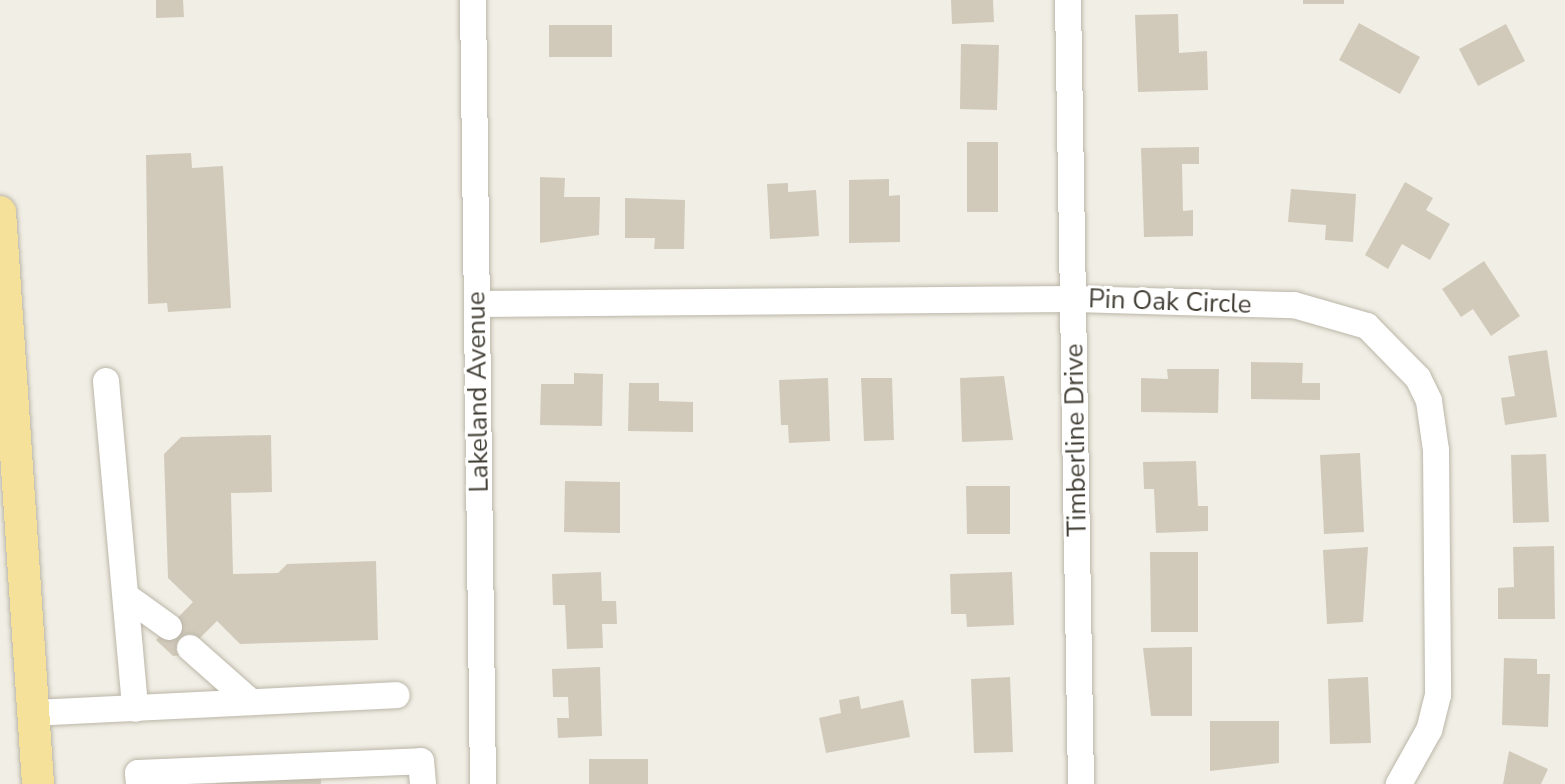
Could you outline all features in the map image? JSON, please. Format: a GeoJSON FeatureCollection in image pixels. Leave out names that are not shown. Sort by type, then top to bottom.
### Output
{"type":"FeatureCollection","features":[{"type":"Feature","properties":{"kind":"main road"},"geometry":{"type":"LineString","coordinates":[[0,212],[12,556],[33,713],[38,784]]}},
{"type":"Feature","properties":{"kind":"street","name":"Lakeland Avenue"},"geometry":{"type":"LineString","coordinates":[[473,0],[483,784]]}},
{"type":"Feature","properties":{"kind":"street","name":"Timberline Drive"},"geometry":{"type":"LineString","coordinates":[[1068,0],[1081,784]]}},
{"type":"Feature","properties":{"kind":"street","name":"Pin Oak Circle"},"geometry":{"type":"LineString","coordinates":[[477,304],[1074,299],[1322,309],[1367,326],[1406,360],[1429,401],[1435,428],[1440,659],[1429,730],[1399,784]]}},
{"type":"Feature","properties":{"kind":"street"},"geometry":{"type":"LineString","coordinates":[[106,381],[130,599],[135,709]]}},
{"type":"Feature","properties":{"kind":"street"},"geometry":{"type":"LineString","coordinates":[[130,599],[169,627]]}},
{"type":"Feature","properties":{"kind":"street"},"geometry":{"type":"LineString","coordinates":[[190,648],[251,702]]}},
{"type":"Feature","properties":{"kind":"street"},"geometry":{"type":"LineString","coordinates":[[33,713],[397,695]]}},
{"type":"Feature","properties":{"kind":"street"},"geometry":{"type":"LineString","coordinates":[[139,784],[138,773],[421,761],[423,784]]}},
{"type":"Feature","properties":{"kind":"building"},"geometry":{"type":"Polygon","coordinates":[[[156,0],[183,0],[184,17],[156,18],[156,0]]]}},
{"type":"Feature","properties":{"kind":"building"},"geometry":{"type":"Polygon","coordinates":[[[951,0],[993,0],[994,22],[952,24],[951,0]]]}},
{"type":"Feature","properties":{"kind":"building"},"geometry":{"type":"Polygon","coordinates":[[[1303,0],[1344,0],[1344,4],[1303,4],[1303,0]]]}},
{"type":"Feature","properties":{"kind":"building"},"geometry":{"type":"Polygon","coordinates":[[[1178,14],[1179,53],[1207,51],[1208,90],[1138,92],[1135,15],[1178,14]]]}},
{"type":"Feature","properties":{"kind":"building"},"geometry":{"type":"Polygon","coordinates":[[[1359,23],[1420,57],[1400,94],[1339,60],[1359,23]]]}},
{"type":"Feature","properties":{"kind":"building"},"geometry":{"type":"Polygon","coordinates":[[[1506,24],[1525,61],[1478,86],[1459,49],[1506,24]]]}},
{"type":"Feature","properties":{"kind":"building"},"geometry":{"type":"Polygon","coordinates":[[[549,25],[612,25],[612,57],[549,57],[549,25]]]}},
{"type":"Feature","properties":{"kind":"building"},"geometry":{"type":"Polygon","coordinates":[[[961,44],[999,45],[997,110],[960,109],[961,44]]]}},
{"type":"Feature","properties":{"kind":"building"},"geometry":{"type":"Polygon","coordinates":[[[967,142],[998,142],[998,212],[967,212],[967,142]]]}},
{"type":"Feature","properties":{"kind":"building"},"geometry":{"type":"Polygon","coordinates":[[[1199,147],[1199,164],[1182,164],[1183,211],[1193,210],[1193,236],[1144,237],[1141,148],[1199,147]]]}},
{"type":"Feature","properties":{"kind":"building"},"geometry":{"type":"Polygon","coordinates":[[[191,153],[192,168],[223,166],[231,308],[168,312],[167,303],[148,304],[146,155],[191,153]]]}},
{"type":"Feature","properties":{"kind":"building"},"geometry":{"type":"Polygon","coordinates":[[[540,177],[565,178],[564,197],[600,197],[599,235],[540,243],[540,177]]]}},
{"type":"Feature","properties":{"kind":"building"},"geometry":{"type":"Polygon","coordinates":[[[889,179],[889,196],[900,195],[900,242],[849,243],[849,180],[889,179]]]}},
{"type":"Feature","properties":{"kind":"building"},"geometry":{"type":"Polygon","coordinates":[[[1405,182],[1433,198],[1426,210],[1450,224],[1430,260],[1402,244],[1388,269],[1365,255],[1405,182]]]}},
{"type":"Feature","properties":{"kind":"building"},"geometry":{"type":"Polygon","coordinates":[[[788,183],[788,192],[816,190],[819,236],[770,239],[767,184],[788,183]]]}},
{"type":"Feature","properties":{"kind":"building"},"geometry":{"type":"Polygon","coordinates":[[[1291,189],[1356,194],[1353,242],[1325,240],[1326,225],[1288,222],[1291,189]]]}},
{"type":"Feature","properties":{"kind":"building"},"geometry":{"type":"Polygon","coordinates":[[[625,198],[685,200],[684,249],[654,249],[655,238],[625,238],[625,198]]]}},
{"type":"Feature","properties":{"kind":"building"},"geometry":{"type":"Polygon","coordinates":[[[1484,261],[1520,316],[1491,336],[1473,309],[1461,317],[1442,289],[1484,261]]]}},
{"type":"Feature","properties":{"kind":"building"},"geometry":{"type":"Polygon","coordinates":[[[1547,350],[1557,417],[1505,425],[1501,398],[1515,396],[1508,356],[1547,350]]]}},
{"type":"Feature","properties":{"kind":"building"},"geometry":{"type":"Polygon","coordinates":[[[1251,362],[1303,363],[1302,383],[1320,383],[1320,400],[1251,399],[1251,362]]]}},
{"type":"Feature","properties":{"kind":"building"},"geometry":{"type":"Polygon","coordinates":[[[1167,369],[1219,369],[1218,413],[1141,412],[1141,378],[1168,379],[1167,369]]]}},
{"type":"Feature","properties":{"kind":"building"},"geometry":{"type":"Polygon","coordinates":[[[574,373],[603,374],[602,426],[540,425],[541,384],[574,384],[574,373]]]}},
{"type":"Feature","properties":{"kind":"building"},"geometry":{"type":"Polygon","coordinates":[[[1004,376],[1013,440],[962,442],[960,378],[1004,376]]]}},
{"type":"Feature","properties":{"kind":"building"},"geometry":{"type":"Polygon","coordinates":[[[828,378],[830,441],[789,443],[788,425],[781,425],[779,380],[828,378]]]}},
{"type":"Feature","properties":{"kind":"building"},"geometry":{"type":"Polygon","coordinates":[[[861,378],[892,378],[894,440],[864,441],[861,378]]]}},
{"type":"Feature","properties":{"kind":"building"},"geometry":{"type":"Polygon","coordinates":[[[629,383],[659,383],[659,401],[693,402],[693,432],[628,431],[629,383]]]}},
{"type":"Feature","properties":{"kind":"building"},"geometry":{"type":"Polygon","coordinates":[[[271,435],[272,492],[231,493],[233,574],[278,573],[287,564],[376,561],[378,640],[240,644],[217,621],[183,655],[173,656],[156,640],[193,602],[168,578],[164,454],[181,437],[271,435]]]}},
{"type":"Feature","properties":{"kind":"building"},"geometry":{"type":"Polygon","coordinates":[[[1360,453],[1364,532],[1324,534],[1320,455],[1360,453]]]}},
{"type":"Feature","properties":{"kind":"building"},"geometry":{"type":"Polygon","coordinates":[[[1546,454],[1549,522],[1513,523],[1511,455],[1546,454]]]}},
{"type":"Feature","properties":{"kind":"building"},"geometry":{"type":"Polygon","coordinates":[[[1196,461],[1198,506],[1208,506],[1208,531],[1156,533],[1154,489],[1144,489],[1143,462],[1196,461]]]}},
{"type":"Feature","properties":{"kind":"building"},"geometry":{"type":"Polygon","coordinates":[[[565,481],[620,482],[620,533],[564,532],[565,481]]]}},
{"type":"Feature","properties":{"kind":"building"},"geometry":{"type":"Polygon","coordinates":[[[966,486],[1010,486],[1010,534],[967,534],[966,486]]]}},
{"type":"Feature","properties":{"kind":"building"},"geometry":{"type":"Polygon","coordinates":[[[1554,546],[1555,619],[1498,619],[1498,588],[1514,587],[1513,547],[1554,546]]]}},
{"type":"Feature","properties":{"kind":"building"},"geometry":{"type":"Polygon","coordinates":[[[1368,547],[1363,622],[1327,624],[1323,550],[1368,547]]]}},
{"type":"Feature","properties":{"kind":"building"},"geometry":{"type":"Polygon","coordinates":[[[1150,552],[1198,552],[1198,632],[1151,632],[1150,552]]]}},
{"type":"Feature","properties":{"kind":"building"},"geometry":{"type":"Polygon","coordinates":[[[601,572],[602,601],[616,601],[617,624],[602,624],[603,648],[567,649],[565,605],[553,605],[552,574],[601,572]]]}},
{"type":"Feature","properties":{"kind":"building"},"geometry":{"type":"Polygon","coordinates":[[[1012,572],[1014,625],[967,627],[966,614],[951,614],[950,574],[1012,572]]]}},
{"type":"Feature","properties":{"kind":"building"},"geometry":{"type":"Polygon","coordinates":[[[1192,647],[1192,716],[1151,716],[1143,648],[1192,647]]]}},
{"type":"Feature","properties":{"kind":"building"},"geometry":{"type":"Polygon","coordinates":[[[1504,658],[1537,659],[1537,674],[1550,674],[1548,727],[1502,725],[1504,658]]]}},
{"type":"Feature","properties":{"kind":"building"},"geometry":{"type":"Polygon","coordinates":[[[600,667],[602,736],[558,738],[557,718],[569,718],[568,697],[553,697],[552,669],[600,667]]]}},
{"type":"Feature","properties":{"kind":"building"},"geometry":{"type":"Polygon","coordinates":[[[1010,677],[1013,752],[974,753],[971,679],[1010,677]]]}},
{"type":"Feature","properties":{"kind":"building"},"geometry":{"type":"Polygon","coordinates":[[[1368,677],[1371,743],[1330,744],[1328,679],[1368,677]]]}},
{"type":"Feature","properties":{"kind":"building"},"geometry":{"type":"Polygon","coordinates":[[[859,696],[861,709],[903,700],[910,737],[826,753],[819,718],[841,713],[839,700],[859,696]]]}},
{"type":"Feature","properties":{"kind":"building"},"geometry":{"type":"Polygon","coordinates":[[[1210,721],[1279,721],[1279,763],[1210,771],[1210,721]]]}},
{"type":"Feature","properties":{"kind":"building"},"geometry":{"type":"Polygon","coordinates":[[[1509,751],[1548,769],[1541,784],[1503,784],[1509,751]]]}},
{"type":"Feature","properties":{"kind":"building"},"geometry":{"type":"Polygon","coordinates":[[[589,759],[648,759],[648,784],[589,784],[589,759]]]}},
{"type":"Feature","properties":{"kind":"building"},"geometry":{"type":"Polygon","coordinates":[[[321,774],[321,784],[216,784],[215,781],[321,774]]]}}]}
